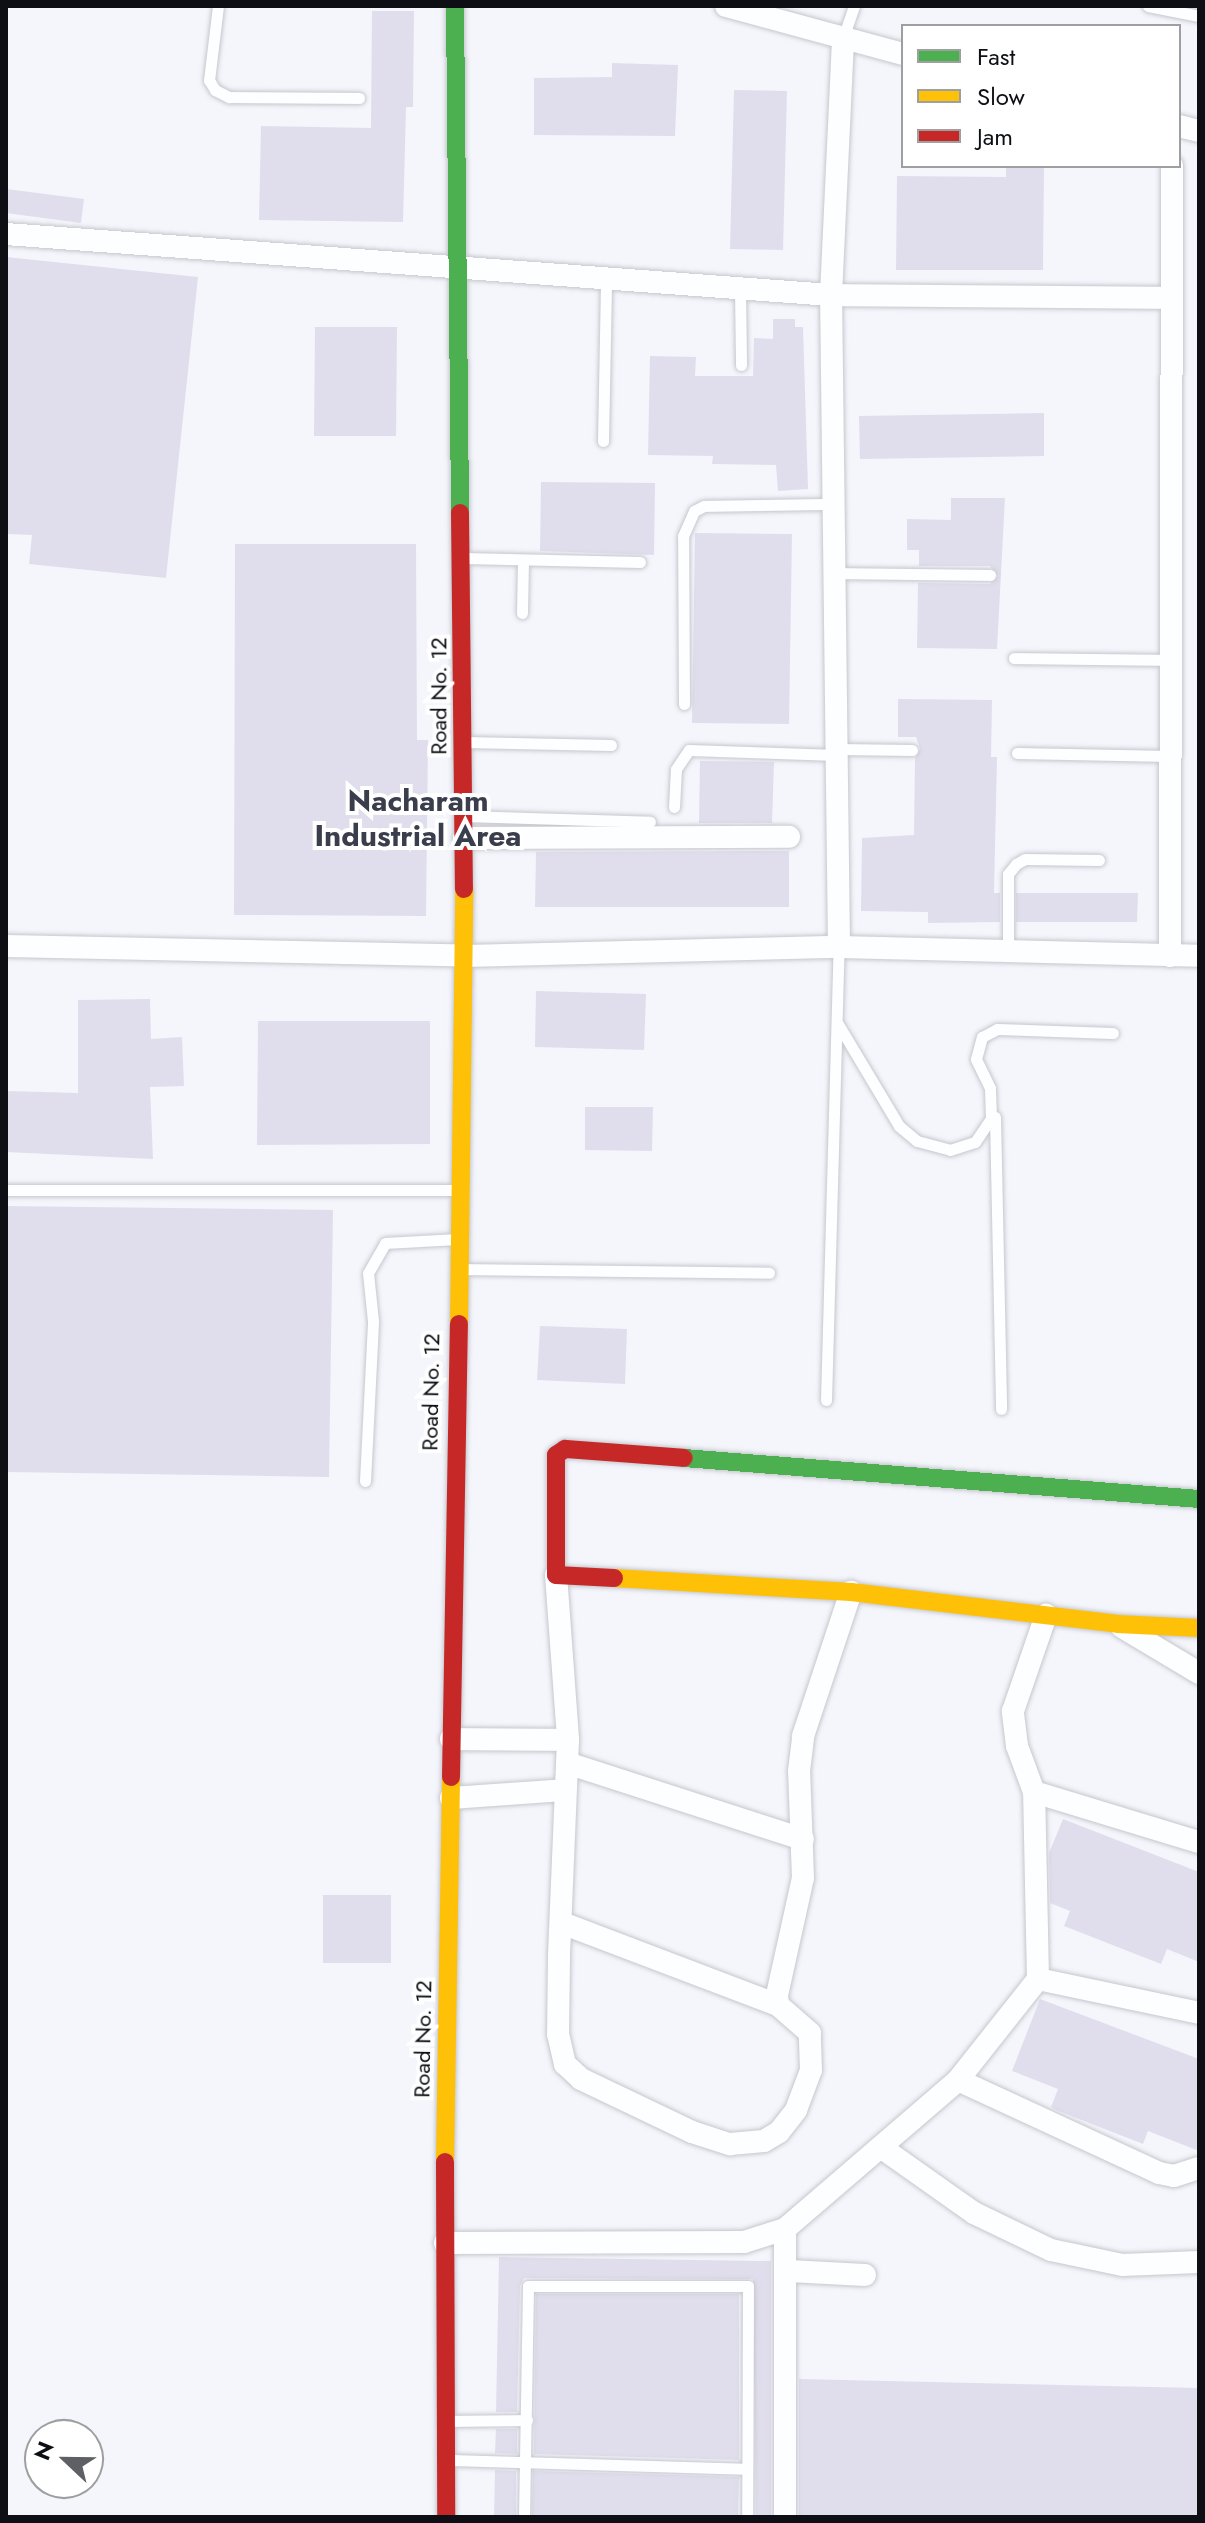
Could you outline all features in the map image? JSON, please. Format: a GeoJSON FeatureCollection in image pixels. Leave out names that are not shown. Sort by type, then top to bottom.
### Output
{"type":"FeatureCollection","features":[{"type":"Feature","properties":{"kind":"street","name":"Road No. 12"},"geometry":{"type":"LineString","coordinates":[[446,2517],[445,2243],[457,1239],[465,956],[455,6]]}},
{"type":"Feature","properties":{"kind":"street"},"geometry":{"type":"LineString","coordinates":[[726,6],[901,53]]}},
{"type":"Feature","properties":{"kind":"street"},"geometry":{"type":"LineString","coordinates":[[839,947],[831,295],[843,38]]}},
{"type":"Feature","properties":{"kind":"street"},"geometry":{"type":"LineString","coordinates":[[1170,956],[1172,168]]}},
{"type":"Feature","properties":{"kind":"street"},"geometry":{"type":"LineString","coordinates":[[6,234],[831,295],[1172,298]]}},
{"type":"Feature","properties":{"kind":"street"},"geometry":{"type":"LineString","coordinates":[[464,827],[789,837]]}},
{"type":"Feature","properties":{"kind":"street"},"geometry":{"type":"LineString","coordinates":[[6,946],[465,956],[839,947],[1199,956]]}},
{"type":"Feature","properties":{"kind":"street"},"geometry":{"type":"LineString","coordinates":[[562,1923],[778,2005],[814,2042],[811,2070],[796,2110],[764,2141],[715,2141],[581,2079],[565,2064],[558,2034],[568,1740],[556,1575],[556,1455],[565,1449],[1199,1499]]}},
{"type":"Feature","properties":{"kind":"street"},"geometry":{"type":"LineString","coordinates":[[556,1575],[851,1592],[1118,1624],[1199,1628]]}},
{"type":"Feature","properties":{"kind":"street"},"geometry":{"type":"LineString","coordinates":[[778,2005],[803,1878],[799,1771],[803,1736],[851,1592]]}},
{"type":"Feature","properties":{"kind":"street"},"geometry":{"type":"LineString","coordinates":[[445,2243],[744,2242],[785,2229],[958,2080],[1038,1979],[1034,1792],[1017,1746],[1013,1711],[1046,1615]]}},
{"type":"Feature","properties":{"kind":"street"},"geometry":{"type":"LineString","coordinates":[[1118,1624],[1199,1673]]}},
{"type":"Feature","properties":{"kind":"street"},"geometry":{"type":"LineString","coordinates":[[451,1739],[568,1740]]}},
{"type":"Feature","properties":{"kind":"street"},"geometry":{"type":"LineString","coordinates":[[567,1763],[803,1839]]}},
{"type":"Feature","properties":{"kind":"street"},"geometry":{"type":"LineString","coordinates":[[451,1798],[564,1790]]}},
{"type":"Feature","properties":{"kind":"street"},"geometry":{"type":"LineString","coordinates":[[1034,1792],[1199,1842]]}},
{"type":"Feature","properties":{"kind":"street"},"geometry":{"type":"LineString","coordinates":[[1038,1979],[1199,2013]]}},
{"type":"Feature","properties":{"kind":"street"},"geometry":{"type":"LineString","coordinates":[[958,2080],[1159,2173],[1174,2176],[1199,2168]]}},
{"type":"Feature","properties":{"kind":"street"},"geometry":{"type":"LineString","coordinates":[[882,2148],[974,2213],[1051,2250],[1122,2265],[1199,2262]]}},
{"type":"Feature","properties":{"kind":"street"},"geometry":{"type":"LineString","coordinates":[[785,2229],[789,2271],[785,2517]]}},
{"type":"Feature","properties":{"kind":"street"},"geometry":{"type":"LineString","coordinates":[[789,2271],[865,2275]]}},
{"type":"Feature","properties":{"kind":"lane"},"geometry":{"type":"LineString","coordinates":[[218,6],[209,80],[215,90],[229,97],[359,98]]}},
{"type":"Feature","properties":{"kind":"lane"},"geometry":{"type":"LineString","coordinates":[[843,38],[854,6]]}},
{"type":"Feature","properties":{"kind":"lane"},"geometry":{"type":"LineString","coordinates":[[1148,6],[1199,16]]}},
{"type":"Feature","properties":{"kind":"lane"},"geometry":{"type":"LineString","coordinates":[[603,441],[606,278]]}},
{"type":"Feature","properties":{"kind":"lane"},"geometry":{"type":"LineString","coordinates":[[740,289],[741,365]]}},
{"type":"Feature","properties":{"kind":"lane"},"geometry":{"type":"LineString","coordinates":[[684,704],[683,536],[694,511],[704,506],[834,504]]}},
{"type":"Feature","properties":{"kind":"lane"},"geometry":{"type":"LineString","coordinates":[[462,558],[640,562]]}},
{"type":"Feature","properties":{"kind":"lane"},"geometry":{"type":"LineString","coordinates":[[522,613],[523,560]]}},
{"type":"Feature","properties":{"kind":"lane"},"geometry":{"type":"LineString","coordinates":[[835,573],[990,575]]}},
{"type":"Feature","properties":{"kind":"lane"},"geometry":{"type":"LineString","coordinates":[[1014,658],[1171,660]]}},
{"type":"Feature","properties":{"kind":"lane"},"geometry":{"type":"LineString","coordinates":[[463,742],[611,745]]}},
{"type":"Feature","properties":{"kind":"lane"},"geometry":{"type":"LineString","coordinates":[[674,807],[676,769],[689,750],[912,750]]}},
{"type":"Feature","properties":{"kind":"lane"},"geometry":{"type":"LineString","coordinates":[[1017,753],[1170,756]]}},
{"type":"Feature","properties":{"kind":"lane"},"geometry":{"type":"LineString","coordinates":[[464,827],[650,822]]}},
{"type":"Feature","properties":{"kind":"lane"},"geometry":{"type":"LineString","coordinates":[[1008,951],[1008,874],[1016,864],[1025,859],[1099,860]]}},
{"type":"Feature","properties":{"kind":"lane"},"geometry":{"type":"LineString","coordinates":[[826,1400],[839,947]]}},
{"type":"Feature","properties":{"kind":"lane"},"geometry":{"type":"LineString","coordinates":[[837,1023],[899,1126],[917,1141],[933,1148],[965,1147],[985,1132],[994,1104]]}},
{"type":"Feature","properties":{"kind":"lane"},"geometry":{"type":"LineString","coordinates":[[1001,1409],[994,1104],[976,1059],[982,1037],[997,1029],[1113,1033]]}},
{"type":"Feature","properties":{"kind":"lane"},"geometry":{"type":"LineString","coordinates":[[6,1190],[458,1190]]}},
{"type":"Feature","properties":{"kind":"lane"},"geometry":{"type":"LineString","coordinates":[[365,1481],[373,1321],[368,1273],[385,1243],[457,1239]]}},
{"type":"Feature","properties":{"kind":"lane"},"geometry":{"type":"LineString","coordinates":[[457,1269],[769,1273]]}},
{"type":"Feature","properties":{"kind":"lane"},"geometry":{"type":"LineString","coordinates":[[524,2517],[528,2286],[748,2286],[747,2517]]}},
{"type":"Feature","properties":{"kind":"lane"},"geometry":{"type":"LineString","coordinates":[[448,2421],[527,2420]]}},
{"type":"Feature","properties":{"kind":"lane"},"geometry":{"type":"LineString","coordinates":[[447,2460],[747,2469]]}},
{"type":"Feature","properties":{"kind":"building"},"geometry":{"type":"Polygon","coordinates":[[[372,11],[414,11],[413,107],[406,107],[403,222],[259,220],[261,126],[371,128],[372,11]]]}},
{"type":"Feature","properties":{"kind":"building"},"geometry":{"type":"Polygon","coordinates":[[[612,63],[678,65],[675,136],[534,135],[534,78],[612,77],[612,63]]]}},
{"type":"Feature","properties":{"kind":"building"},"geometry":{"type":"Polygon","coordinates":[[[734,90],[787,91],[783,250],[730,249],[734,90]]]}},
{"type":"Feature","properties":{"kind":"building"},"geometry":{"type":"Polygon","coordinates":[[[1006,168],[1044,168],[1043,270],[896,270],[897,176],[1006,177],[1006,168]]]}},
{"type":"Feature","properties":{"kind":"building"},"geometry":{"type":"Polygon","coordinates":[[[6,189],[84,199],[81,223],[6,213],[6,189]]]}},
{"type":"Feature","properties":{"kind":"building"},"geometry":{"type":"Polygon","coordinates":[[[6,257],[198,277],[166,578],[29,564],[32,535],[6,534],[6,257]]]}},
{"type":"Feature","properties":{"kind":"building"},"geometry":{"type":"Polygon","coordinates":[[[773,319],[795,319],[795,327],[803,327],[808,489],[778,491],[776,465],[712,464],[713,456],[648,455],[650,356],[696,357],[695,376],[753,376],[754,338],[773,339],[773,319]]]}},
{"type":"Feature","properties":{"kind":"building"},"geometry":{"type":"Polygon","coordinates":[[[315,327],[397,327],[396,436],[314,436],[315,327]]]}},
{"type":"Feature","properties":{"kind":"building"},"geometry":{"type":"Polygon","coordinates":[[[1044,413],[1044,456],[860,459],[859,416],[1044,413]]]}},
{"type":"Feature","properties":{"kind":"building"},"geometry":{"type":"Polygon","coordinates":[[[541,482],[655,483],[654,555],[540,551],[541,482]]]}},
{"type":"Feature","properties":{"kind":"building"},"geometry":{"type":"Polygon","coordinates":[[[951,498],[1005,498],[997,649],[917,648],[918,583],[990,584],[998,576],[990,566],[919,566],[919,550],[907,550],[907,519],[951,520],[951,498]]]}},
{"type":"Feature","properties":{"kind":"building"},"geometry":{"type":"Polygon","coordinates":[[[695,533],[792,534],[789,724],[692,723],[695,533]]]}},
{"type":"Feature","properties":{"kind":"building"},"geometry":{"type":"Polygon","coordinates":[[[235,544],[416,544],[417,740],[428,740],[426,916],[234,915],[235,544]]]}},
{"type":"Feature","properties":{"kind":"building"},"geometry":{"type":"Polygon","coordinates":[[[898,699],[992,700],[991,757],[997,757],[994,893],[1000,893],[1000,922],[928,923],[928,912],[861,911],[862,838],[914,835],[915,758],[920,749],[916,737],[898,737],[898,699]]]}},
{"type":"Feature","properties":{"kind":"building"},"geometry":{"type":"Polygon","coordinates":[[[700,761],[774,762],[772,823],[699,823],[700,761]]]}},
{"type":"Feature","properties":{"kind":"building"},"geometry":{"type":"Polygon","coordinates":[[[789,851],[789,907],[535,907],[536,852],[789,851]]]}},
{"type":"Feature","properties":{"kind":"building"},"geometry":{"type":"Polygon","coordinates":[[[1016,893],[1138,893],[1137,922],[1016,922],[1016,893]]]}},
{"type":"Feature","properties":{"kind":"building"},"geometry":{"type":"Polygon","coordinates":[[[536,991],[646,994],[644,1050],[535,1047],[536,991]]]}},
{"type":"Feature","properties":{"kind":"building"},"geometry":{"type":"Polygon","coordinates":[[[150,999],[151,1039],[182,1037],[184,1086],[150,1087],[153,1159],[6,1152],[6,1091],[78,1093],[78,1000],[150,999]]]}},
{"type":"Feature","properties":{"kind":"building"},"geometry":{"type":"Polygon","coordinates":[[[258,1021],[430,1021],[430,1144],[257,1145],[258,1021]]]}},
{"type":"Feature","properties":{"kind":"building"},"geometry":{"type":"Polygon","coordinates":[[[585,1107],[653,1107],[652,1151],[585,1150],[585,1107]]]}},
{"type":"Feature","properties":{"kind":"building"},"geometry":{"type":"Polygon","coordinates":[[[6,1206],[333,1210],[329,1477],[6,1472],[6,1206]]]}},
{"type":"Feature","properties":{"kind":"building"},"geometry":{"type":"Polygon","coordinates":[[[540,1326],[627,1329],[625,1384],[537,1380],[540,1326]]]}},
{"type":"Feature","properties":{"kind":"building"},"geometry":{"type":"Polygon","coordinates":[[[1063,1819],[1199,1872],[1199,1962],[1167,1949],[1161,1964],[1064,1926],[1070,1911],[1050,1903],[1049,1853],[1063,1819]]]}},
{"type":"Feature","properties":{"kind":"building"},"geometry":{"type":"Polygon","coordinates":[[[323,1895],[391,1895],[391,1963],[323,1963],[323,1895]]]}},
{"type":"Feature","properties":{"kind":"building"},"geometry":{"type":"Polygon","coordinates":[[[1040,1999],[1199,2059],[1199,2151],[1148,2131],[1143,2144],[1056,2110],[1051,2107],[1058,2089],[1012,2071],[1040,1999]]]}},
{"type":"Feature","properties":{"kind":"building"},"geometry":{"type":"Polygon","coordinates":[[[499,2257],[771,2261],[771,2517],[756,2517],[753,2279],[524,2278],[520,2286],[517,2412],[496,2412],[499,2257]]]}},
{"type":"Feature","properties":{"kind":"building"},"geometry":{"type":"Polygon","coordinates":[[[536,2294],[739,2294],[739,2460],[534,2454],[536,2294]]]}},
{"type":"Feature","properties":{"kind":"building"},"geometry":{"type":"Polygon","coordinates":[[[799,2379],[1199,2388],[1199,2517],[799,2517],[799,2379]]]}},
{"type":"Feature","properties":{"kind":"building"},"geometry":{"type":"Polygon","coordinates":[[[496,2429],[517,2429],[517,2454],[495,2453],[496,2429]]]}},
{"type":"Feature","properties":{"kind":"building"},"geometry":{"type":"Polygon","coordinates":[[[495,2470],[516,2471],[516,2517],[494,2517],[495,2470]]]}},
{"type":"Feature","properties":{"kind":"building"},"geometry":{"type":"Polygon","coordinates":[[[533,2471],[739,2477],[738,2517],[532,2517],[533,2471]]]}},
{"type":"Feature","properties":{"kind":"traffic: fast"},"geometry":{"type":"LineString","coordinates":[[455,6],[460,513]]}},
{"type":"Feature","properties":{"kind":"traffic: fast"},"geometry":{"type":"LineString","coordinates":[[684,1458],[1199,1499]]}},
{"type":"Feature","properties":{"kind":"traffic: slow"},"geometry":{"type":"LineString","coordinates":[[459,1324],[464,889]]}},
{"type":"Feature","properties":{"kind":"traffic: slow"},"geometry":{"type":"LineString","coordinates":[[614,1578],[851,1592],[1118,1624],[1199,1628]]}},
{"type":"Feature","properties":{"kind":"traffic: slow"},"geometry":{"type":"LineString","coordinates":[[445,2162],[451,1777]]}},
{"type":"Feature","properties":{"kind":"traffic: jam"},"geometry":{"type":"LineString","coordinates":[[460,513],[464,889]]}},
{"type":"Feature","properties":{"kind":"traffic: jam"},"geometry":{"type":"LineString","coordinates":[[451,1777],[459,1324]]}},
{"type":"Feature","properties":{"kind":"traffic: jam"},"geometry":{"type":"LineString","coordinates":[[614,1578],[556,1575],[556,1455],[565,1449],[684,1458]]}},
{"type":"Feature","properties":{"kind":"traffic: jam"},"geometry":{"type":"LineString","coordinates":[[445,2162],[446,2517]]}},
{"type":"Feature","properties":{"kind":"district","name":"Nacharam Industrial Area"},"geometry":{"type":"Point","coordinates":[418,818]}}]}
